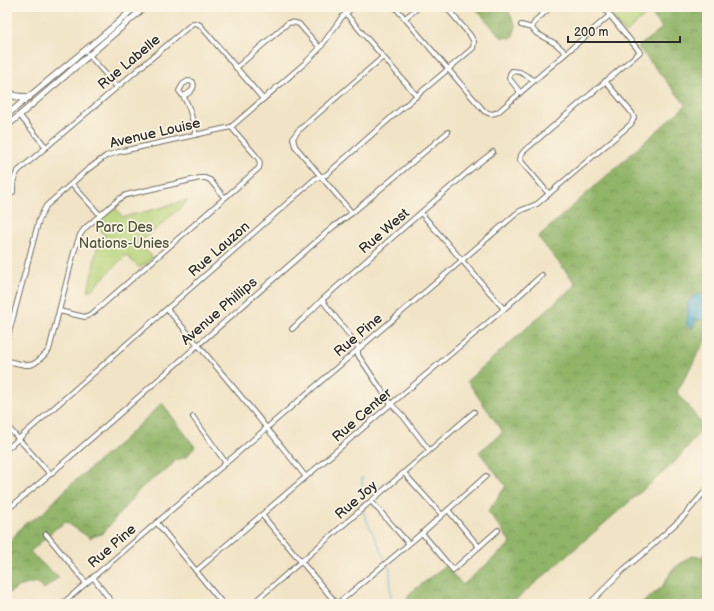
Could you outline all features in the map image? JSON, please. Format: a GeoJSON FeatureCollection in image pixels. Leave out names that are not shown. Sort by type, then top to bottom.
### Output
{"type":"FeatureCollection","features":[{"type":"Feature","properties":{"kind":"highway"},"geometry":{"type":"LineString","coordinates":[[7,89],[15,96],[29,97]]}},
{"type":"Feature","properties":{"kind":"main road"},"geometry":{"type":"LineString","coordinates":[[7,115],[85,51],[135,7]]}},
{"type":"Feature","properties":{"kind":"main road"},"geometry":{"type":"LineString","coordinates":[[7,126],[145,7]]}},
{"type":"Feature","properties":{"kind":"street","name":"Avenue Louise"},"geometry":{"type":"LineString","coordinates":[[7,340],[41,216],[46,206],[87,170],[106,156],[231,127],[305,63],[320,48],[342,17],[354,7]]}},
{"type":"Feature","properties":{"kind":"street"},"geometry":{"type":"LineString","coordinates":[[395,7],[484,111],[490,114],[498,112],[610,14]]}},
{"type":"Feature","properties":{"kind":"street"},"geometry":{"type":"LineString","coordinates":[[405,18],[418,7]]}},
{"type":"Feature","properties":{"kind":"street","name":"Rue Lauzon"},"geometry":{"type":"LineString","coordinates":[[7,448],[316,178],[326,175],[473,48],[474,42],[470,35],[446,7]]}},
{"type":"Feature","properties":{"kind":"street"},"geometry":{"type":"LineString","coordinates":[[532,28],[535,21],[552,7]]}},
{"type":"Feature","properties":{"kind":"street"},"geometry":{"type":"LineString","coordinates":[[549,194],[520,160],[521,155],[640,52],[603,7]]}},
{"type":"Feature","properties":{"kind":"street"},"geometry":{"type":"LineString","coordinates":[[346,14],[417,96]]}},
{"type":"Feature","properties":{"kind":"street"},"geometry":{"type":"LineString","coordinates":[[236,68],[291,22],[299,24],[320,48]]}},
{"type":"Feature","properties":{"kind":"street","name":"Rue Labelle"},"geometry":{"type":"LineString","coordinates":[[13,192],[13,180],[18,171],[193,23],[200,25],[263,99]]}},
{"type":"Feature","properties":{"kind":"street"},"geometry":{"type":"LineString","coordinates":[[522,24],[532,28],[536,33],[556,44],[566,53]]}},
{"type":"Feature","properties":{"kind":"street"},"geometry":{"type":"LineString","coordinates":[[85,51],[117,87]]}},
{"type":"Feature","properties":{"kind":"street"},"geometry":{"type":"LineString","coordinates":[[352,213],[295,146],[293,138],[298,131],[383,57]]}},
{"type":"Feature","properties":{"kind":"street"},"geometry":{"type":"LineString","coordinates":[[520,92],[509,78],[512,71],[520,72],[534,80]]}},
{"type":"Feature","properties":{"kind":"street","name":"Rue Pine"},"geometry":{"type":"LineString","coordinates":[[62,604],[522,210],[537,204],[630,124],[633,120],[631,111],[605,81]]}},
{"type":"Feature","properties":{"kind":"street"},"geometry":{"type":"LineString","coordinates":[[184,96],[191,111],[196,135]]}},
{"type":"Feature","properties":{"kind":"street"},"geometry":{"type":"LineString","coordinates":[[20,116],[46,147]]}},
{"type":"Feature","properties":{"kind":"street"},"geometry":{"type":"LineString","coordinates":[[58,311],[85,317],[93,313],[259,168],[260,163],[258,158],[231,127]]}},
{"type":"Feature","properties":{"kind":"street","name":"Avenue Phillips"},"geometry":{"type":"LineString","coordinates":[[7,510],[333,227],[352,213],[448,132]]}},
{"type":"Feature","properties":{"kind":"street","name":"Rue West"},"geometry":{"type":"LineString","coordinates":[[292,329],[322,300],[394,236],[458,180],[493,152]]}},
{"type":"Feature","properties":{"kind":"street"},"geometry":{"type":"LineString","coordinates":[[7,361],[29,366],[33,365],[49,350],[58,311],[80,235],[85,228],[119,199],[126,195],[200,178],[210,180],[224,197]]}},
{"type":"Feature","properties":{"kind":"street"},"geometry":{"type":"LineString","coordinates":[[72,184],[100,215]]}},
{"type":"Feature","properties":{"kind":"street"},"geometry":{"type":"LineString","coordinates":[[421,213],[504,309]]}},
{"type":"Feature","properties":{"kind":"street","name":"Rue Center"},"geometry":{"type":"LineString","coordinates":[[196,571],[542,275]]}},
{"type":"Feature","properties":{"kind":"street"},"geometry":{"type":"LineString","coordinates":[[322,300],[357,345],[358,355],[390,404],[403,416],[429,450]]}},
{"type":"Feature","properties":{"kind":"street"},"geometry":{"type":"LineString","coordinates":[[167,309],[306,477]]}},
{"type":"Feature","properties":{"kind":"street","name":"Rue Joy"},"geometry":{"type":"LineString","coordinates":[[252,604],[474,412]]}},
{"type":"Feature","properties":{"kind":"street"},"geometry":{"type":"LineString","coordinates":[[193,417],[226,463]]}},
{"type":"Feature","properties":{"kind":"street"},"geometry":{"type":"LineString","coordinates":[[7,426],[50,474]]}},
{"type":"Feature","properties":{"kind":"street"},"geometry":{"type":"LineString","coordinates":[[404,473],[442,515]]}},
{"type":"Feature","properties":{"kind":"street"},"geometry":{"type":"LineString","coordinates":[[262,515],[337,604],[422,533],[486,476]]}},
{"type":"Feature","properties":{"kind":"street"},"geometry":{"type":"LineString","coordinates":[[589,604],[623,570],[684,516],[707,489]]}},
{"type":"Feature","properties":{"kind":"street"},"geometry":{"type":"LineString","coordinates":[[371,501],[408,544]]}},
{"type":"Feature","properties":{"kind":"street"},"geometry":{"type":"LineString","coordinates":[[448,510],[479,547]]}},
{"type":"Feature","properties":{"kind":"street"},"geometry":{"type":"LineString","coordinates":[[157,523],[223,604]]}},
{"type":"Feature","properties":{"kind":"street"},"geometry":{"type":"LineString","coordinates":[[422,533],[453,570],[498,530]]}},
{"type":"Feature","properties":{"kind":"street"},"geometry":{"type":"LineString","coordinates":[[46,534],[86,583]]}},
{"type":"Feature","properties":{"kind":"street"},"geometry":{"type":"LineString","coordinates":[[93,577],[113,604]]}},
{"type":"Feature","properties":{"kind":"green space"},"geometry":{"type":"Polygon","coordinates":[[[474,7],[508,7],[507,8],[516,27],[512,38],[501,37],[474,7]]]}},
{"type":"Feature","properties":{"kind":"green space"},"geometry":{"type":"Polygon","coordinates":[[[603,7],[645,7],[649,12],[626,33],[603,7]]]}},
{"type":"Feature","properties":{"kind":"green space"},"geometry":{"type":"Polygon","coordinates":[[[646,7],[707,7],[707,337],[677,392],[704,427],[673,464],[511,604],[407,604],[409,594],[445,566],[463,585],[511,543],[488,511],[506,486],[479,452],[503,432],[467,381],[576,284],[538,237],[686,105],[638,47],[662,28],[646,7]]]}},
{"type":"Feature","properties":{"kind":"green space","name":"Parc Des Nations-Unies"},"geometry":{"type":"Polygon","coordinates":[[[187,200],[187,202],[140,243],[153,258],[140,268],[126,255],[89,292],[88,291],[98,244],[105,236],[94,223],[114,207],[123,217],[187,200]]]}},
{"type":"Feature","properties":{"kind":"green space"},"geometry":{"type":"Polygon","coordinates":[[[162,403],[195,447],[186,457],[176,460],[167,470],[141,488],[103,533],[90,538],[66,522],[55,529],[30,552],[59,577],[44,589],[36,582],[18,587],[8,594],[7,545],[24,524],[42,514],[69,486],[122,441],[162,403]]]}},
{"type":"Feature","properties":{"kind":"green space"},"geometry":{"type":"Polygon","coordinates":[[[707,551],[707,604],[641,604],[662,587],[672,570],[691,556],[701,557],[707,551]]]}},
{"type":"Feature","properties":{"kind":"water"},"geometry":{"type":"Polygon","coordinates":[[[707,292],[707,323],[706,324],[702,320],[696,320],[692,328],[687,325],[687,304],[692,297],[707,292]]]}},
{"type":"Feature","properties":{"kind":"waterway"},"geometry":{"type":"LineString","coordinates":[[362,477],[363,506]]}},
{"type":"Feature","properties":{"kind":"waterway"},"geometry":{"type":"LineString","coordinates":[[363,510],[385,559]]}},
{"type":"Feature","properties":{"kind":"waterway"},"geometry":{"type":"LineString","coordinates":[[388,565],[390,570],[391,604]]}}]}
